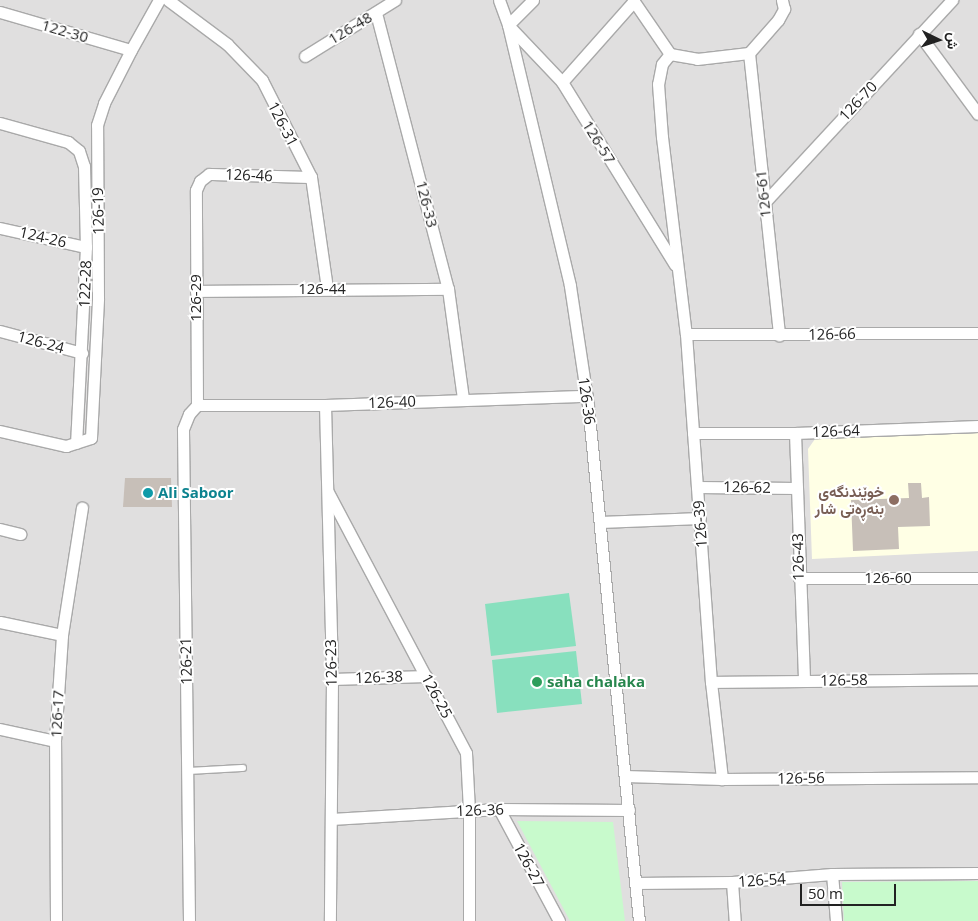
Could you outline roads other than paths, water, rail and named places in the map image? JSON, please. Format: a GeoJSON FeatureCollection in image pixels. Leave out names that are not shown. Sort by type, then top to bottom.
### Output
{"type":"FeatureCollection","features":[{"type":"Feature","properties":{"kind":"street","name":"126-19"},"geometry":{"type":"LineString","coordinates":[[76,443],[91,438],[98,298],[97,125],[104,103],[159,0]]}},
{"type":"Feature","properties":{"kind":"street","name":"126-31"},"geometry":{"type":"LineString","coordinates":[[168,0],[227,44],[262,80],[310,177],[327,288]]}},
{"type":"Feature","properties":{"kind":"street","name":"126-48"},"geometry":{"type":"LineString","coordinates":[[305,56],[395,0]]}},
{"type":"Feature","properties":{"kind":"street","name":"126-36"},"geometry":{"type":"LineString","coordinates":[[499,0],[508,25],[570,286],[587,396],[639,921]]}},
{"type":"Feature","properties":{"kind":"street"},"geometry":{"type":"LineString","coordinates":[[508,25],[533,0]]}},
{"type":"Feature","properties":{"kind":"street"},"geometry":{"type":"LineString","coordinates":[[562,82],[633,1],[670,54],[697,59],[750,53],[778,20],[784,9],[782,0]]}},
{"type":"Feature","properties":{"kind":"street","name":"126-70"},"geometry":{"type":"LineString","coordinates":[[764,203],[952,0]]}},
{"type":"Feature","properties":{"kind":"street","name":"122-30"},"geometry":{"type":"LineString","coordinates":[[0,12],[131,50]]}},
{"type":"Feature","properties":{"kind":"street","name":"126-33"},"geometry":{"type":"LineString","coordinates":[[376,13],[448,289],[463,399]]}},
{"type":"Feature","properties":{"kind":"street","name":"126-57"},"geometry":{"type":"LineString","coordinates":[[508,25],[562,82],[677,268]]}},
{"type":"Feature","properties":{"kind":"street"},"geometry":{"type":"LineString","coordinates":[[919,34],[978,114]]}},
{"type":"Feature","properties":{"kind":"street","name":"126-61"},"geometry":{"type":"LineString","coordinates":[[750,53],[778,335]]}},
{"type":"Feature","properties":{"kind":"street","name":"126-39"},"geometry":{"type":"LineString","coordinates":[[670,54],[662,64],[658,84],[662,137],[686,334],[711,682],[722,779]]}},
{"type":"Feature","properties":{"kind":"street","name":"122-28"},"geometry":{"type":"LineString","coordinates":[[0,123],[68,142],[79,151],[84,166],[86,247],[76,443]]}},
{"type":"Feature","properties":{"kind":"street","name":"126-46"},"geometry":{"type":"LineString","coordinates":[[196,190],[200,181],[209,174],[310,177]]}},
{"type":"Feature","properties":{"kind":"street","name":"126-29"},"geometry":{"type":"LineString","coordinates":[[196,190],[197,405]]}},
{"type":"Feature","properties":{"kind":"street","name":"124-26"},"geometry":{"type":"LineString","coordinates":[[0,228],[86,247]]}},
{"type":"Feature","properties":{"kind":"street","name":"126-44"},"geometry":{"type":"LineString","coordinates":[[196,291],[327,288],[448,289]]}},
{"type":"Feature","properties":{"kind":"street","name":"126-24"},"geometry":{"type":"LineString","coordinates":[[0,331],[82,353]]}},
{"type":"Feature","properties":{"kind":"street","name":"126-66"},"geometry":{"type":"LineString","coordinates":[[686,334],[978,333]]}},
{"type":"Feature","properties":{"kind":"street","name":"126-40"},"geometry":{"type":"LineString","coordinates":[[197,405],[325,405],[587,396]]}},
{"type":"Feature","properties":{"kind":"street","name":"126-21"},"geometry":{"type":"LineString","coordinates":[[189,921],[183,429],[189,414],[197,405]]}},
{"type":"Feature","properties":{"kind":"street","name":"126-23"},"geometry":{"type":"LineString","coordinates":[[325,405],[332,679],[330,921]]}},
{"type":"Feature","properties":{"kind":"street","name":"126-64"},"geometry":{"type":"LineString","coordinates":[[693,433],[795,433],[978,426]]}},
{"type":"Feature","properties":{"kind":"street"},"geometry":{"type":"LineString","coordinates":[[0,431],[66,446],[76,443]]}},
{"type":"Feature","properties":{"kind":"street","name":"126-43"},"geometry":{"type":"LineString","coordinates":[[795,433],[798,578],[804,681]]}},
{"type":"Feature","properties":{"kind":"street","name":"126-62"},"geometry":{"type":"LineString","coordinates":[[697,487],[797,488]]}},
{"type":"Feature","properties":{"kind":"street","name":"126-25"},"geometry":{"type":"LineString","coordinates":[[327,491],[466,753],[469,810],[470,921]]}},
{"type":"Feature","properties":{"kind":"street","name":"126-17"},"geometry":{"type":"LineString","coordinates":[[56,921],[55,741],[62,635],[82,508]]}},
{"type":"Feature","properties":{"kind":"street"},"geometry":{"type":"LineString","coordinates":[[600,522],[700,518]]}},
{"type":"Feature","properties":{"kind":"street"},"geometry":{"type":"LineString","coordinates":[[0,529],[20,534]]}},
{"type":"Feature","properties":{"kind":"street","name":"126-60"},"geometry":{"type":"LineString","coordinates":[[798,578],[978,578]]}},
{"type":"Feature","properties":{"kind":"street"},"geometry":{"type":"LineString","coordinates":[[0,622],[62,635]]}},
{"type":"Feature","properties":{"kind":"street","name":"126-38"},"geometry":{"type":"LineString","coordinates":[[332,679],[426,676]]}},
{"type":"Feature","properties":{"kind":"street","name":"126-58"},"geometry":{"type":"LineString","coordinates":[[711,682],[978,678]]}},
{"type":"Feature","properties":{"kind":"street"},"geometry":{"type":"LineString","coordinates":[[0,729],[55,741]]}},
{"type":"Feature","properties":{"kind":"street","name":"126-56"},"geometry":{"type":"LineString","coordinates":[[625,776],[722,779],[978,777]]}},
{"type":"Feature","properties":{"kind":"street","name":"126-36"},"geometry":{"type":"LineString","coordinates":[[331,818],[499,809],[628,810]]}},
{"type":"Feature","properties":{"kind":"street","name":"126-27"},"geometry":{"type":"LineString","coordinates":[[499,809],[558,921]]}},
{"type":"Feature","properties":{"kind":"street","name":"126-54"},"geometry":{"type":"LineString","coordinates":[[636,883],[732,882],[832,874],[978,873]]}},
{"type":"Feature","properties":{"kind":"street"},"geometry":{"type":"LineString","coordinates":[[832,874],[836,921]]}},
{"type":"Feature","properties":{"kind":"street"},"geometry":{"type":"LineString","coordinates":[[732,882],[735,921]]}},
{"type":"Feature","properties":{"kind":"lane"},"geometry":{"type":"LineString","coordinates":[[187,771],[243,768]]}},
{"type":"Feature","properties":{"kind":"place","name":"Ali Saboor"},"geometry":{"type":"Point","coordinates":[148,493]}},
{"type":"Feature","properties":{"kind":"place","name":"خوێندنگەی بنەڕەتی شار"},"geometry":{"type":"Point","coordinates":[894,500]}},
{"type":"Feature","properties":{"kind":"place","name":"saha chalaka"},"geometry":{"type":"Point","coordinates":[537,682]}}]}
